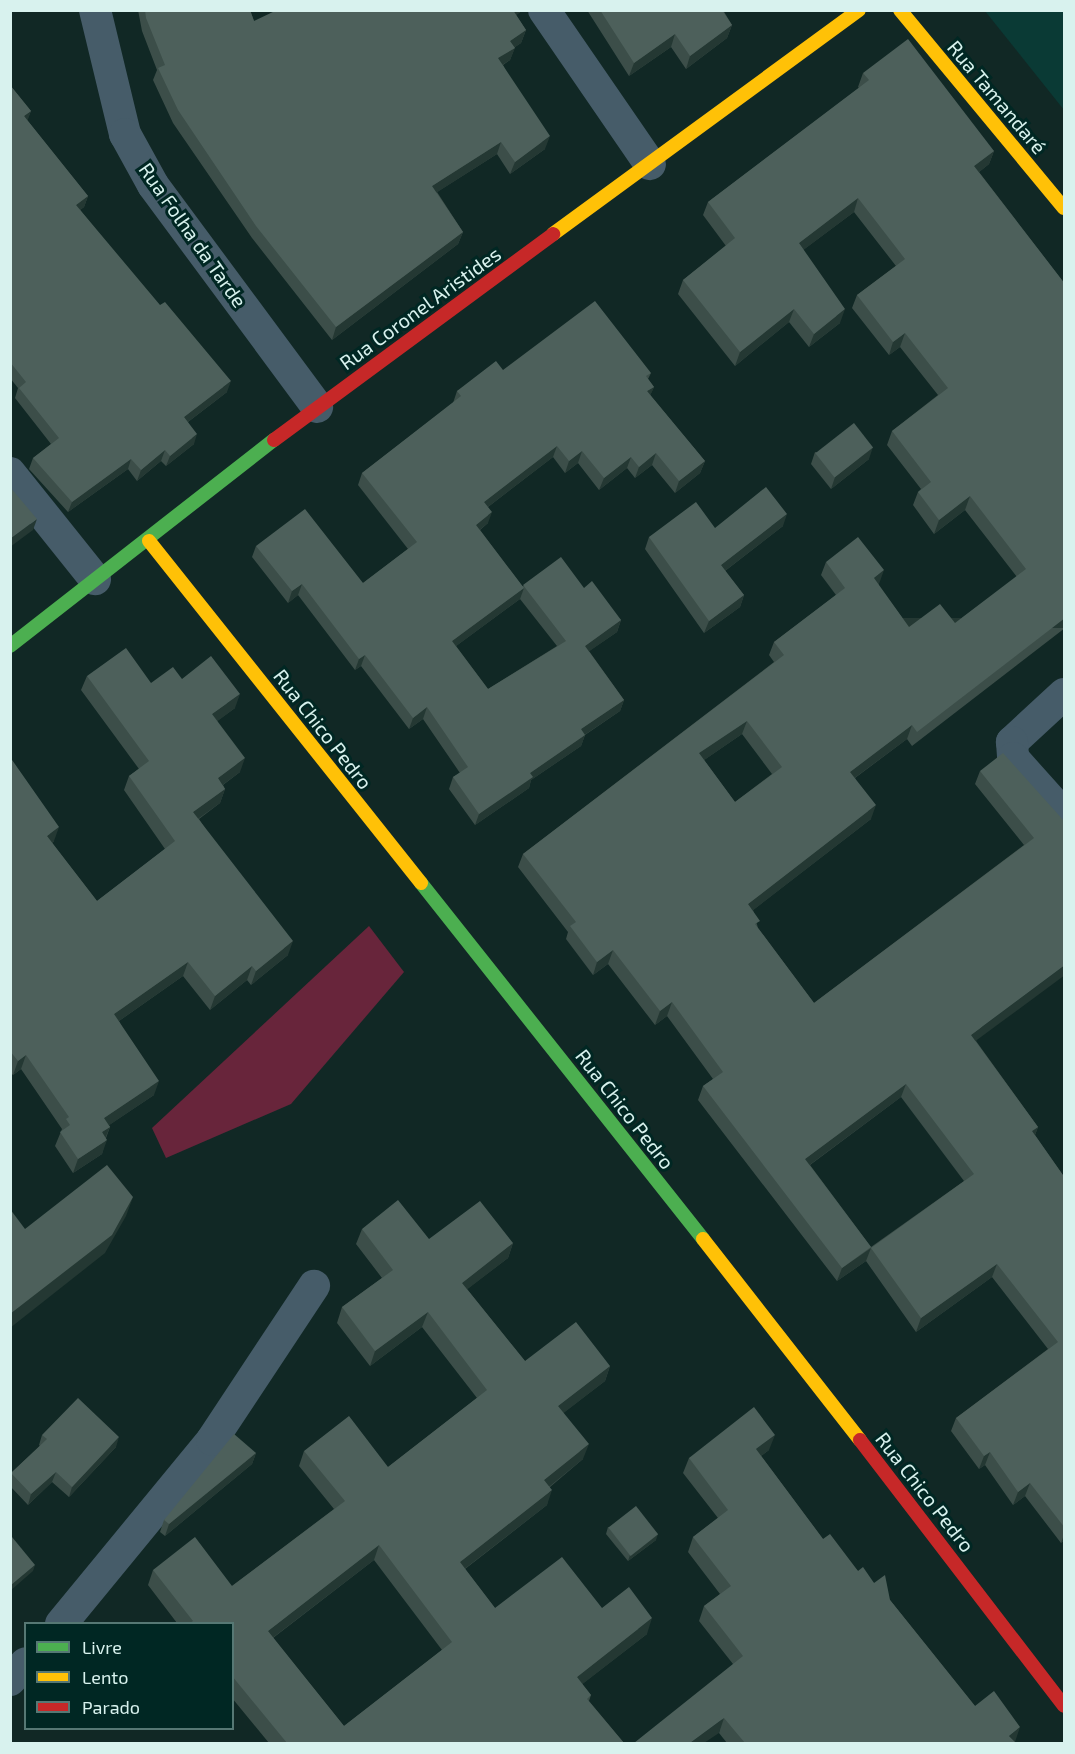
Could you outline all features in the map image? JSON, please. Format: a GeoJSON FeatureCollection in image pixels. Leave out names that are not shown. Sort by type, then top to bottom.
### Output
{"type":"FeatureCollection","features":[{"type":"Feature","properties":{"kind":"street","name":"Rua Folha da Tarde"},"geometry":{"type":"LineString","coordinates":[[95,10],[125,134],[153,184],[317,407]]}},
{"type":"Feature","properties":{"kind":"street"},"geometry":{"type":"LineString","coordinates":[[544,10],[650,164]]}},
{"type":"Feature","properties":{"kind":"street","name":"Rua Coronel Aristides"},"geometry":{"type":"LineString","coordinates":[[10,646],[95,579],[149,541],[317,407],[859,10]]}},
{"type":"Feature","properties":{"kind":"street","name":"Rua Tamandaré"},"geometry":{"type":"LineString","coordinates":[[900,10],[1065,208]]}},
{"type":"Feature","properties":{"kind":"street"},"geometry":{"type":"LineString","coordinates":[[10,473],[95,579]]}},
{"type":"Feature","properties":{"kind":"street","name":"Rua Chico Pedro"},"geometry":{"type":"LineString","coordinates":[[149,541],[783,1339],[1065,1706]]}},
{"type":"Feature","properties":{"kind":"street"},"geometry":{"type":"LineString","coordinates":[[1065,694],[1012,742],[1013,758],[1065,815]]}},
{"type":"Feature","properties":{"kind":"street"},"geometry":{"type":"LineString","coordinates":[[62,1622],[212,1440],[314,1286]]}},
{"type":"Feature","properties":{"kind":"street"},"geometry":{"type":"LineString","coordinates":[[10,1680],[24,1665]]}},
{"type":"Feature","properties":{"kind":"shaded area"},"geometry":{"type":"Polygon","coordinates":[[[985,11],[1064,11],[1064,110],[985,11]]]}},
{"type":"Feature","properties":{"kind":"shaded area"},"geometry":{"type":"Polygon","coordinates":[[[369,926],[404,972],[291,1104],[166,1158],[152,1128],[369,926]]]}},
{"type":"Feature","properties":{"kind":"building"},"geometry":{"type":"Polygon","coordinates":[[[145,10],[250,10],[254,21],[277,10],[513,10],[526,30],[510,41],[515,48],[498,58],[550,136],[515,162],[501,142],[432,186],[463,232],[336,327],[256,226],[178,110],[158,68],[165,65],[145,10]]]}},
{"type":"Feature","properties":{"kind":"building"},"geometry":{"type":"Polygon","coordinates":[[[600,10],[722,10],[732,25],[690,56],[675,34],[634,63],[600,10]]]}},
{"type":"Feature","properties":{"kind":"building"},"geometry":{"type":"Polygon","coordinates":[[[908,39],[994,151],[974,166],[1065,284],[1065,618],[917,732],[912,725],[850,772],[876,805],[748,904],[760,921],[755,924],[814,1003],[1034,838],[980,771],[1003,753],[1065,822],[1065,965],[971,1035],[1038,1127],[1032,1131],[1065,1178],[1065,1528],[1030,1483],[1018,1492],[990,1452],[984,1456],[956,1418],[1058,1342],[997,1264],[921,1318],[871,1248],[974,1174],[906,1084],[805,1159],[871,1247],[842,1268],[703,1086],[723,1072],[672,1002],[660,1011],[613,950],[597,962],[570,926],[576,922],[523,854],[784,655],[774,642],[845,588],[826,562],[858,537],[884,570],[874,578],[909,627],[940,604],[955,623],[1026,569],[970,496],[939,520],[918,492],[931,482],[892,431],[948,388],[905,333],[893,342],[857,295],[905,259],[858,198],[799,243],[845,309],[814,334],[794,309],[740,352],[683,280],[735,238],[708,202],[869,80],[863,73],[908,39]],[[747,721],[699,753],[735,802],[782,767],[747,721]]]}},
{"type":"Feature","properties":{"kind":"building"},"geometry":{"type":"Polygon","coordinates":[[[10,85],[31,111],[24,116],[88,196],[76,205],[160,305],[165,302],[231,381],[184,417],[197,434],[170,456],[165,450],[141,470],[131,459],[72,502],[33,458],[59,438],[19,388],[26,382],[10,362],[10,85]]]}},
{"type":"Feature","properties":{"kind":"building"},"geometry":{"type":"Polygon","coordinates":[[[595,301],[651,373],[646,376],[654,387],[647,391],[705,461],[679,481],[656,453],[639,467],[631,457],[604,478],[582,451],[569,461],[557,446],[484,502],[492,512],[476,525],[524,588],[452,641],[488,689],[566,641],[523,585],[561,557],[584,588],[592,581],[621,620],[585,646],[624,700],[581,729],[585,735],[530,773],[533,777],[479,814],[453,777],[468,767],[427,707],[413,718],[365,655],[359,659],[302,584],[292,591],[256,546],[305,509],[363,583],[417,542],[362,473],[461,396],[457,391],[496,361],[503,370],[595,301]]]}},
{"type":"Feature","properties":{"kind":"building"},"geometry":{"type":"Polygon","coordinates":[[[854,423],[873,447],[834,478],[815,453],[854,423]]]}},
{"type":"Feature","properties":{"kind":"building"},"geometry":{"type":"Polygon","coordinates":[[[10,487],[37,519],[10,539],[10,487]]]}},
{"type":"Feature","properties":{"kind":"building"},"geometry":{"type":"Polygon","coordinates":[[[766,487],[787,514],[721,565],[744,595],[709,621],[649,537],[696,502],[715,528],[766,487]]]}},
{"type":"Feature","properties":{"kind":"building"},"geometry":{"type":"Polygon","coordinates":[[[126,648],[151,683],[173,667],[182,679],[211,656],[240,694],[212,714],[245,758],[218,778],[225,789],[193,812],[293,941],[256,971],[252,966],[215,996],[188,962],[114,1014],[159,1081],[104,1118],[110,1127],[102,1132],[107,1140],[78,1159],[60,1132],[70,1125],[66,1119],[69,1117],[26,1055],[18,1061],[10,1051],[10,757],[59,827],[47,836],[97,901],[175,841],[129,776],[149,761],[87,676],[126,648]]]}},
{"type":"Feature","properties":{"kind":"building"},"geometry":{"type":"Polygon","coordinates":[[[107,1165],[133,1197],[112,1235],[10,1314],[10,1209],[25,1229],[107,1165]]]}},
{"type":"Feature","properties":{"kind":"building"},"geometry":{"type":"Polygon","coordinates":[[[398,1200],[429,1239],[480,1201],[513,1243],[462,1283],[525,1361],[576,1322],[610,1366],[558,1406],[589,1444],[544,1480],[552,1490],[460,1562],[495,1608],[562,1557],[602,1608],[629,1587],[652,1618],[577,1677],[591,1695],[587,1699],[624,1743],[287,1743],[234,1678],[234,1622],[192,1622],[193,1621],[153,1570],[195,1537],[232,1586],[345,1501],[304,1451],[349,1416],[388,1467],[487,1390],[428,1312],[375,1351],[342,1307],[393,1270],[362,1229],[398,1200]],[[379,1545],[268,1631],[344,1726],[452,1642],[379,1545]]]}},
{"type":"Feature","properties":{"kind":"building"},"geometry":{"type":"Polygon","coordinates":[[[78,1398],[119,1437],[72,1487],[56,1472],[31,1494],[11,1473],[47,1439],[42,1435],[78,1398]]]}},
{"type":"Feature","properties":{"kind":"building"},"geometry":{"type":"Polygon","coordinates":[[[754,1407],[775,1435],[756,1449],[823,1539],[830,1534],[858,1571],[863,1567],[874,1583],[885,1575],[890,1600],[975,1706],[994,1691],[1020,1727],[1009,1736],[1016,1743],[745,1743],[724,1718],[690,1743],[634,1743],[743,1656],[704,1606],[731,1586],[693,1537],[728,1510],[689,1458],[754,1407]]]}},
{"type":"Feature","properties":{"kind":"building"},"geometry":{"type":"Polygon","coordinates":[[[234,1434],[256,1453],[169,1524],[164,1520],[234,1434]]]}},
{"type":"Feature","properties":{"kind":"building"},"geometry":{"type":"Polygon","coordinates":[[[636,1506],[658,1534],[631,1556],[608,1528],[636,1506]]]}},
{"type":"Feature","properties":{"kind":"building"},"geometry":{"type":"Polygon","coordinates":[[[12,1537],[35,1565],[10,1586],[10,1538],[12,1537]]]}},
{"type":"Feature","properties":{"kind":"traffic: fast"},"geometry":{"type":"LineString","coordinates":[[10,646],[274,440]]}},
{"type":"Feature","properties":{"kind":"traffic: fast"},"geometry":{"type":"LineString","coordinates":[[421,883],[703,1239]]}},
{"type":"Feature","properties":{"kind":"traffic: slow"},"geometry":{"type":"LineString","coordinates":[[553,234],[859,10]]}},
{"type":"Feature","properties":{"kind":"traffic: slow"},"geometry":{"type":"LineString","coordinates":[[900,10],[1064,208]]}},
{"type":"Feature","properties":{"kind":"traffic: slow"},"geometry":{"type":"LineString","coordinates":[[149,541],[421,883]]}},
{"type":"Feature","properties":{"kind":"traffic: slow"},"geometry":{"type":"LineString","coordinates":[[703,1239],[860,1440]]}},
{"type":"Feature","properties":{"kind":"traffic: jam"},"geometry":{"type":"LineString","coordinates":[[274,440],[553,234]]}},
{"type":"Feature","properties":{"kind":"traffic: jam"},"geometry":{"type":"LineString","coordinates":[[860,1440],[1064,1706]]}}]}
